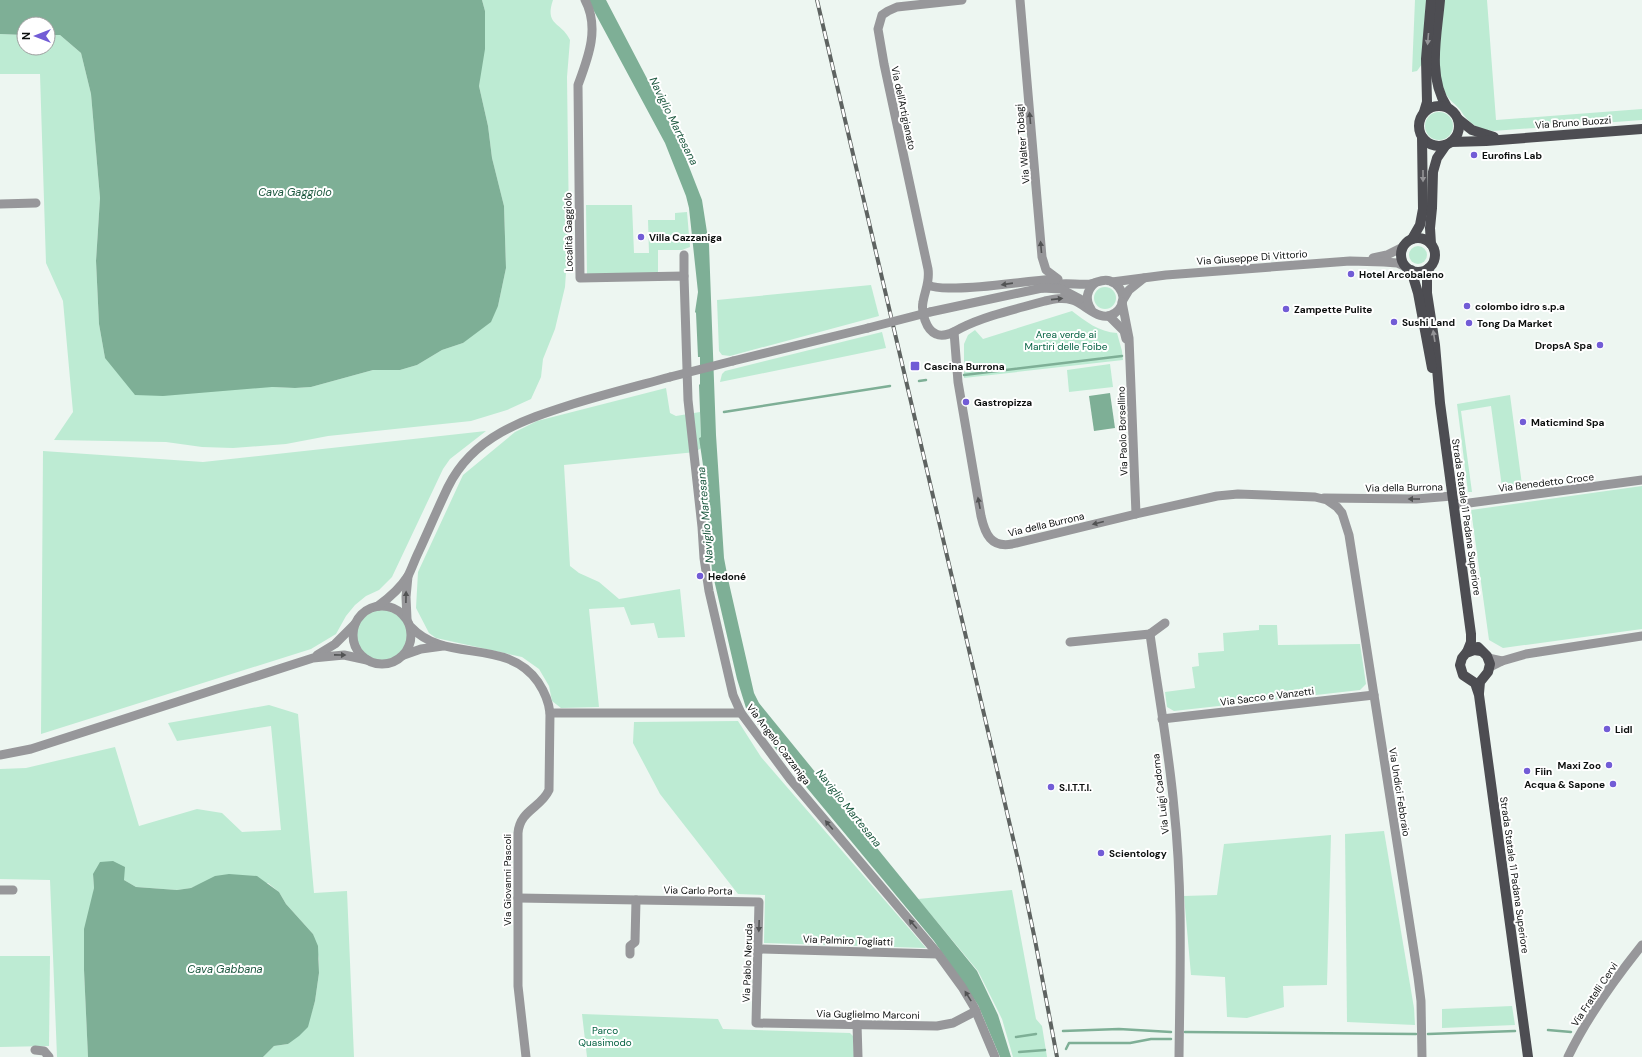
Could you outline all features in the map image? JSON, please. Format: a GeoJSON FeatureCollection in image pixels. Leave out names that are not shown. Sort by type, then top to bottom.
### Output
{"type":"FeatureCollection","features":[{"type":"Feature","properties":{"kind":"main road"},"geometry":{"type":"LineString","coordinates":[[1431,0],[1426,60],[1427,102],[1419,122],[1418,129],[1422,137],[1430,145],[1438,146],[1448,144]]}},
{"type":"Feature","properties":{"kind":"main road"},"geometry":{"type":"LineString","coordinates":[[1440,0],[1435,71],[1440,95],[1447,108]]}},
{"type":"Feature","properties":{"kind":"main road"},"geometry":{"type":"LineString","coordinates":[[1424,112],[1428,108],[1438,106],[1453,111],[1458,119]]}},
{"type":"Feature","properties":{"kind":"main road","name":"Via Bruno Buozzi"},"geometry":{"type":"LineString","coordinates":[[1458,119],[1469,129],[1480,133],[1506,138]]}},
{"type":"Feature","properties":{"kind":"main road","name":"Strada Statale 11 Padana Superiore"},"geometry":{"type":"LineString","coordinates":[[1458,119],[1458,132],[1437,158],[1433,172],[1430,228],[1431,244],[1434,255],[1432,263],[1428,268],[1427,293],[1435,345],[1440,403],[1471,634],[1471,642],[1461,661],[1460,668],[1463,674],[1475,683],[1479,695],[1528,1057]]}},
{"type":"Feature","properties":{"kind":"main road","name":"Via Bruno Buozzi"},"geometry":{"type":"LineString","coordinates":[[1448,144],[1506,138],[1642,129]]}},
{"type":"Feature","properties":{"kind":"main road"},"geometry":{"type":"LineString","coordinates":[[1403,247],[1412,239],[1420,225],[1423,209],[1422,137]]}},
{"type":"Feature","properties":{"kind":"main road"},"geometry":{"type":"LineString","coordinates":[[1412,239],[1420,238],[1431,244]]}},
{"type":"Feature","properties":{"kind":"main road","name":"Strada Statale 11 Padana Superiore"},"geometry":{"type":"LineString","coordinates":[[1403,247],[1401,258],[1408,268],[1418,293],[1427,346],[1440,403]]}},
{"type":"Feature","properties":{"kind":"main road"},"geometry":{"type":"LineString","coordinates":[[1408,268],[1420,272],[1428,268]]}},
{"type":"Feature","properties":{"kind":"main road","name":"Strada Statale 11 Padana Superiore"},"geometry":{"type":"LineString","coordinates":[[1471,634],[1486,659],[1488,672],[1480,682],[1479,695]]}},
{"type":"Feature","properties":{"kind":"main road"},"geometry":{"type":"LineString","coordinates":[[1467,652],[1474,650],[1486,659]]}},
{"type":"Feature","properties":{"kind":"main road"},"geometry":{"type":"LineString","coordinates":[[1471,680],[1483,678]]}},
{"type":"Feature","properties":{"kind":"street","name":"Località Gaggiolo"},"geometry":{"type":"LineString","coordinates":[[585,0],[591,14],[592,27],[589,56],[578,85],[580,278],[684,276]]}},
{"type":"Feature","properties":{"kind":"street","name":"Via dell'Artigianato"},"geometry":{"type":"LineString","coordinates":[[954,332],[945,335],[938,335],[928,328],[922,305],[928,285],[928,270],[886,77],[879,26],[882,15],[894,8],[962,0]]}},
{"type":"Feature","properties":{"kind":"street","name":"Via Walter Tobagi"},"geometry":{"type":"LineString","coordinates":[[1020,0],[1042,257],[1046,270],[1058,279]]}},
{"type":"Feature","properties":{"kind":"street"},"geometry":{"type":"LineString","coordinates":[[0,204],[36,203]]}},
{"type":"Feature","properties":{"kind":"street","name":"Via Giuseppe Di Vittorio"},"geometry":{"type":"LineString","coordinates":[[1112,282],[1361,260],[1387,255],[1403,247]]}},
{"type":"Feature","properties":{"kind":"street"},"geometry":{"type":"LineString","coordinates":[[684,255],[684,276]]}},
{"type":"Feature","properties":{"kind":"street","name":"Via Giuseppe Di Vittorio"},"geometry":{"type":"LineString","coordinates":[[1361,260],[1398,264],[1408,268]]}},
{"type":"Feature","properties":{"kind":"street","name":"Via Angelo Cazzaniga"},"geometry":{"type":"LineString","coordinates":[[684,276],[687,385],[706,575],[731,688],[741,713],[790,779],[938,954],[976,1011],[995,1057]]}},
{"type":"Feature","properties":{"kind":"street"},"geometry":{"type":"LineString","coordinates":[[1042,288],[1064,290],[1098,315],[1109,316],[1118,310],[1122,301],[1135,284],[1146,278]]}},
{"type":"Feature","properties":{"kind":"street"},"geometry":{"type":"LineString","coordinates":[[928,285],[936,288],[976,288],[1058,279],[1073,283]]}},
{"type":"Feature","properties":{"kind":"street"},"geometry":{"type":"LineString","coordinates":[[312,658],[332,646],[355,624],[361,615],[369,609],[378,606],[390,597],[408,576],[452,479],[465,462],[489,440],[507,428],[530,417],[609,393],[670,377],[930,312],[1042,288],[1054,284],[1095,283],[1103,280],[1112,282],[1121,290],[1122,301]]}},
{"type":"Feature","properties":{"kind":"street"},"geometry":{"type":"LineString","coordinates":[[1089,307],[1088,293],[1095,283]]}},
{"type":"Feature","properties":{"kind":"street"},"geometry":{"type":"LineString","coordinates":[[954,332],[981,320],[1057,298],[1073,300],[1089,307]]}},
{"type":"Feature","properties":{"kind":"street","name":"Via Paolo Borsellino"},"geometry":{"type":"LineString","coordinates":[[1122,301],[1127,324],[1129,348],[1136,514]]}},
{"type":"Feature","properties":{"kind":"street","name":"Via Paolo Borsellino"},"geometry":{"type":"LineString","coordinates":[[1109,316],[1124,331],[1129,348]]}},
{"type":"Feature","properties":{"kind":"street","name":"Via della Burrona"},"geometry":{"type":"LineString","coordinates":[[954,332],[955,362],[966,433],[984,526],[988,535],[996,543],[1003,545],[1012,544],[1136,514],[1232,494],[1453,501]]}},
{"type":"Feature","properties":{"kind":"street","name":"Via Benedetto Croce"},"geometry":{"type":"LineString","coordinates":[[1453,501],[1642,480]]}},
{"type":"Feature","properties":{"kind":"street","name":"Via della Burrona"},"geometry":{"type":"LineString","coordinates":[[1315,497],[1331,502],[1340,510],[1344,516],[1348,532]]}},
{"type":"Feature","properties":{"kind":"street","name":"Via della Burrona"},"geometry":{"type":"LineString","coordinates":[[1344,516],[1348,504],[1356,498]]}},
{"type":"Feature","properties":{"kind":"street","name":"Via Undici Febbraio"},"geometry":{"type":"LineString","coordinates":[[1348,532],[1419,983],[1422,1057]]}},
{"type":"Feature","properties":{"kind":"street"},"geometry":{"type":"LineString","coordinates":[[407,619],[406,597],[408,576]]}},
{"type":"Feature","properties":{"kind":"street"},"geometry":{"type":"LineString","coordinates":[[378,606],[394,608],[407,619],[411,627],[422,636],[446,646]]}},
{"type":"Feature","properties":{"kind":"street"},"geometry":{"type":"LineString","coordinates":[[1070,642],[1150,634],[1165,623]]}},
{"type":"Feature","properties":{"kind":"street"},"geometry":{"type":"LineString","coordinates":[[355,624],[353,634],[354,644],[359,653],[366,660]]}},
{"type":"Feature","properties":{"kind":"street"},"geometry":{"type":"LineString","coordinates":[[404,656],[411,642],[411,627]]}},
{"type":"Feature","properties":{"kind":"street","name":"Via Luigi Cadorna"},"geometry":{"type":"LineString","coordinates":[[1150,634],[1174,808],[1179,868],[1179,1057]]}},
{"type":"Feature","properties":{"kind":"street"},"geometry":{"type":"LineString","coordinates":[[1486,659],[1502,661],[1526,654],[1642,636]]}},
{"type":"Feature","properties":{"kind":"street"},"geometry":{"type":"LineString","coordinates":[[0,755],[31,749],[312,658],[344,655],[382,665],[397,661],[404,656],[426,648],[446,646]]}},
{"type":"Feature","properties":{"kind":"street","name":"Via Giovanni Pascoli"},"geometry":{"type":"LineString","coordinates":[[446,646],[505,657],[520,664],[539,684],[547,701],[550,713],[550,787],[546,796],[524,816],[519,824],[518,986],[526,1057]]}},
{"type":"Feature","properties":{"kind":"street","name":"Via Sacco e Vanzetti"},"geometry":{"type":"LineString","coordinates":[[1162,719],[1374,695]]}},
{"type":"Feature","properties":{"kind":"street"},"geometry":{"type":"LineString","coordinates":[[550,713],[741,713]]}},
{"type":"Feature","properties":{"kind":"street"},"geometry":{"type":"LineString","coordinates":[[0,890],[13,890]]}},
{"type":"Feature","properties":{"kind":"street","name":"Via Carlo Porta"},"geometry":{"type":"LineString","coordinates":[[518,898],[760,902]]}},
{"type":"Feature","properties":{"kind":"street"},"geometry":{"type":"LineString","coordinates":[[630,954],[630,946],[634,942],[636,900]]}},
{"type":"Feature","properties":{"kind":"street","name":"Via Pablo Neruda"},"geometry":{"type":"LineString","coordinates":[[756,1023],[760,902]]}},
{"type":"Feature","properties":{"kind":"street","name":"Via Fratelli Cervi"},"geometry":{"type":"LineString","coordinates":[[1568,1057],[1587,1022],[1626,965],[1642,945]]}},
{"type":"Feature","properties":{"kind":"street","name":"Via Palmiro Togliatti"},"geometry":{"type":"LineString","coordinates":[[758,949],[938,954]]}},
{"type":"Feature","properties":{"kind":"street","name":"Via Guglielmo Marconi"},"geometry":{"type":"LineString","coordinates":[[756,1023],[940,1026],[955,1022],[976,1011]]}},
{"type":"Feature","properties":{"kind":"street"},"geometry":{"type":"LineString","coordinates":[[857,1024],[858,1057]]}},
{"type":"Feature","properties":{"kind":"street"},"geometry":{"type":"LineString","coordinates":[[35,1050],[44,1051],[49,1057]]}},
{"type":"Feature","properties":{"kind":"green space"},"geometry":{"type":"Polygon","coordinates":[[[482,0],[553,0],[551,8],[552,19],[567,34],[570,40],[567,77],[569,228],[565,287],[555,329],[543,359],[541,377],[531,399],[507,410],[471,421],[328,436],[286,444],[233,448],[202,447],[166,442],[54,440],[73,412],[63,301],[46,263],[40,74],[0,74],[0,34],[16,35],[16,56],[56,56],[56,35],[60,35],[81,53],[91,94],[100,198],[96,261],[99,324],[105,358],[272,387],[295,388],[311,387],[373,370],[400,370],[417,365],[442,350],[463,343],[498,306],[506,268],[504,206],[492,158],[488,126],[479,86],[485,11],[482,0]]]}},
{"type":"Feature","properties":{"kind":"green space"},"geometry":{"type":"Polygon","coordinates":[[[1415,0],[1426,0],[1422,64],[1417,71],[1412,72],[1415,0]]]}},
{"type":"Feature","properties":{"kind":"green space"},"geometry":{"type":"Polygon","coordinates":[[[1443,0],[1487,0],[1496,120],[1642,109],[1642,120],[1493,131],[1474,125],[1448,97],[1441,82],[1439,71],[1439,47],[1443,0]]]}},
{"type":"Feature","properties":{"kind":"green space"},"geometry":{"type":"Polygon","coordinates":[[[1439,112],[1449,116],[1453,126],[1449,136],[1439,140],[1429,136],[1425,126],[1429,116],[1439,112]]]}},
{"type":"Feature","properties":{"kind":"green space"},"geometry":{"type":"Polygon","coordinates":[[[586,205],[632,205],[634,253],[649,253],[648,220],[675,220],[675,213],[687,212],[690,247],[682,250],[658,250],[658,274],[587,275],[586,205]]]}},
{"type":"Feature","properties":{"kind":"green space"},"geometry":{"type":"Polygon","coordinates":[[[1418,246],[1424,249],[1427,255],[1424,261],[1418,264],[1412,261],[1409,255],[1412,249],[1418,246]]]}},
{"type":"Feature","properties":{"kind":"green space"},"geometry":{"type":"Polygon","coordinates":[[[871,285],[879,316],[730,356],[722,355],[719,351],[717,300],[871,285]]]}},
{"type":"Feature","properties":{"kind":"green space"},"geometry":{"type":"Polygon","coordinates":[[[1105,287],[1109,288],[1115,294],[1115,302],[1109,308],[1105,309],[1101,308],[1095,302],[1094,298],[1095,294],[1101,288],[1105,287]]]}},
{"type":"Feature","properties":{"kind":"green space","name":"Area verde ai Martiri delle Foibe"},"geometry":{"type":"Polygon","coordinates":[[[1072,311],[1087,322],[1104,331],[1117,333],[1123,360],[964,378],[964,344],[968,335],[975,330],[983,339],[1072,311]]]}},
{"type":"Feature","properties":{"kind":"green space"},"geometry":{"type":"Polygon","coordinates":[[[882,332],[886,348],[720,382],[722,374],[725,371],[882,332]]]}},
{"type":"Feature","properties":{"kind":"green space"},"geometry":{"type":"Polygon","coordinates":[[[1110,364],[1113,387],[1069,392],[1067,370],[1110,364]]]}},
{"type":"Feature","properties":{"kind":"green space"},"geometry":{"type":"Polygon","coordinates":[[[666,388],[670,413],[676,416],[700,412],[701,437],[699,438],[701,448],[696,452],[564,465],[570,566],[579,573],[599,582],[619,599],[680,589],[685,637],[658,638],[654,623],[631,625],[624,607],[589,609],[599,707],[561,708],[552,701],[549,686],[539,669],[522,657],[436,638],[429,633],[416,608],[418,572],[463,475],[515,432],[537,421],[666,388]]]}},
{"type":"Feature","properties":{"kind":"green space"},"geometry":{"type":"Polygon","coordinates":[[[1510,395],[1522,485],[1502,487],[1491,406],[1461,411],[1472,492],[1468,492],[1457,404],[1510,395]]]}},
{"type":"Feature","properties":{"kind":"green space"},"geometry":{"type":"Polygon","coordinates":[[[486,431],[450,459],[443,469],[392,577],[379,590],[366,596],[355,605],[346,616],[336,634],[311,649],[41,734],[43,451],[203,462],[486,431]]]}},
{"type":"Feature","properties":{"kind":"green space"},"geometry":{"type":"Polygon","coordinates":[[[1642,486],[1642,629],[1503,648],[1489,640],[1471,510],[1642,486]]]}},
{"type":"Feature","properties":{"kind":"green space"},"geometry":{"type":"Polygon","coordinates":[[[382,610],[391,612],[402,621],[407,635],[405,644],[396,655],[382,660],[373,658],[362,649],[357,635],[359,626],[368,615],[382,610]]]}},
{"type":"Feature","properties":{"kind":"green space"},"geometry":{"type":"Polygon","coordinates":[[[1259,625],[1277,625],[1278,645],[1360,644],[1366,684],[1360,690],[1174,711],[1167,707],[1165,692],[1195,688],[1192,667],[1199,666],[1198,653],[1224,651],[1223,633],[1259,630],[1259,625]]]}},
{"type":"Feature","properties":{"kind":"green space"},"geometry":{"type":"Polygon","coordinates":[[[269,705],[298,714],[314,893],[347,891],[354,1057],[263,1057],[274,1046],[288,1044],[311,1014],[315,1001],[319,973],[319,959],[313,934],[286,904],[279,892],[268,883],[203,883],[191,888],[177,890],[136,887],[124,880],[93,874],[94,888],[84,970],[88,1057],[57,1057],[50,880],[0,879],[0,769],[26,768],[115,747],[139,826],[197,809],[222,813],[242,832],[281,830],[271,726],[177,741],[168,723],[269,705]]]}},
{"type":"Feature","properties":{"kind":"green space"},"geometry":{"type":"Polygon","coordinates":[[[738,721],[761,757],[926,948],[764,943],[765,895],[738,894],[660,794],[633,743],[634,722],[738,721]]]}},
{"type":"Feature","properties":{"kind":"green space"},"geometry":{"type":"Polygon","coordinates":[[[1384,831],[1414,1008],[1415,1025],[1347,1022],[1345,834],[1384,831]]]}},
{"type":"Feature","properties":{"kind":"green space"},"geometry":{"type":"Polygon","coordinates":[[[1331,835],[1327,985],[1283,986],[1284,1007],[1247,1018],[1227,1017],[1225,977],[1191,975],[1184,896],[1217,895],[1224,844],[1331,835]]]}},
{"type":"Feature","properties":{"kind":"green space"},"geometry":{"type":"Polygon","coordinates":[[[1012,890],[1036,1019],[1042,1026],[1047,1057],[1013,1057],[1002,1019],[978,971],[918,899],[1012,890]]]}},
{"type":"Feature","properties":{"kind":"green space"},"geometry":{"type":"Polygon","coordinates":[[[0,956],[50,956],[49,1046],[0,1047],[0,956]]]}},
{"type":"Feature","properties":{"kind":"green space"},"geometry":{"type":"Polygon","coordinates":[[[1512,1006],[1515,1025],[1442,1028],[1442,1009],[1512,1006]]]}},
{"type":"Feature","properties":{"kind":"green space","name":"Parco Quasimodo"},"geometry":{"type":"Polygon","coordinates":[[[582,1014],[718,1019],[723,1029],[850,1033],[853,1036],[854,1057],[587,1057],[582,1014]]]}},
{"type":"Feature","properties":{"kind":"water","name":"Cava Gaggiolo"},"geometry":{"type":"Polygon","coordinates":[[[0,0],[482,0],[485,11],[485,49],[479,86],[488,126],[492,158],[504,206],[506,268],[498,306],[491,322],[463,343],[442,350],[417,365],[400,370],[373,370],[311,387],[272,387],[163,396],[135,395],[105,358],[99,324],[96,261],[100,198],[91,94],[81,53],[60,35],[56,35],[56,16],[16,16],[16,35],[0,34],[0,0]]]}},
{"type":"Feature","properties":{"kind":"water"},"geometry":{"type":"Polygon","coordinates":[[[588,0],[606,0],[677,136],[702,200],[709,245],[716,435],[724,558],[754,693],[759,703],[977,971],[998,1015],[1011,1057],[1000,1057],[978,1005],[934,941],[783,759],[746,708],[737,679],[712,571],[704,472],[699,438],[701,437],[699,385],[700,357],[698,357],[695,312],[698,292],[689,208],[686,196],[665,143],[588,0]]]}},
{"type":"Feature","properties":{"kind":"water"},"geometry":{"type":"Polygon","coordinates":[[[1110,393],[1115,428],[1094,431],[1089,396],[1110,393]]]}},
{"type":"Feature","properties":{"kind":"water","name":"Cava Gabbana"},"geometry":{"type":"Polygon","coordinates":[[[113,861],[125,867],[124,880],[136,887],[177,890],[191,888],[215,876],[229,874],[257,876],[279,892],[286,904],[313,934],[318,946],[319,973],[315,1001],[308,1027],[288,1044],[274,1046],[263,1057],[88,1057],[84,970],[84,929],[94,888],[93,874],[100,862],[113,861]]]}},
{"type":"Feature","properties":{"kind":"waterway"},"geometry":{"type":"LineString","coordinates":[[964,375],[1122,356]]}},
{"type":"Feature","properties":{"kind":"waterway"},"geometry":{"type":"LineString","coordinates":[[919,381],[926,380]]}},
{"type":"Feature","properties":{"kind":"waterway"},"geometry":{"type":"LineString","coordinates":[[724,412],[890,386]]}},
{"type":"Feature","properties":{"kind":"waterway"},"geometry":{"type":"LineString","coordinates":[[1063,1031],[1119,1029],[1171,1032]]}},
{"type":"Feature","properties":{"kind":"waterway"},"geometry":{"type":"LineString","coordinates":[[1548,1030],[1571,1032]]}},
{"type":"Feature","properties":{"kind":"waterway"},"geometry":{"type":"LineString","coordinates":[[1428,1034],[1515,1031]]}},
{"type":"Feature","properties":{"kind":"waterway"},"geometry":{"type":"LineString","coordinates":[[1185,1032],[1416,1034]]}},
{"type":"Feature","properties":{"kind":"waterway"},"geometry":{"type":"LineString","coordinates":[[1016,1037],[1036,1034]]}},
{"type":"Feature","properties":{"kind":"waterway"},"geometry":{"type":"LineString","coordinates":[[1066,1049],[1069,1043],[1130,1043],[1151,1039],[1171,1039]]}},
{"type":"Feature","properties":{"kind":"waterway"},"geometry":{"type":"LineString","coordinates":[[1019,1052],[1045,1050]]}},
{"type":"Feature","properties":{"kind":"railway"},"geometry":{"type":"LineString","coordinates":[[817,0],[1020,868],[1057,1057]]}},
{"type":"Feature","properties":{"kind":"place","name":"Eurofins Lab"},"geometry":{"type":"Point","coordinates":[1474,155]}},
{"type":"Feature","properties":{"kind":"place","name":"Villa Cazzaniga"},"geometry":{"type":"Point","coordinates":[641,237]}},
{"type":"Feature","properties":{"kind":"place","name":"Hotel Arcobaleno"},"geometry":{"type":"Point","coordinates":[1351,274]}},
{"type":"Feature","properties":{"kind":"place","name":"colombo idro s.p.a"},"geometry":{"type":"Point","coordinates":[1467,306]}},
{"type":"Feature","properties":{"kind":"place","name":"Zampette Pulite"},"geometry":{"type":"Point","coordinates":[1286,309]}},
{"type":"Feature","properties":{"kind":"place","name":"Sushi Land"},"geometry":{"type":"Point","coordinates":[1394,322]}},
{"type":"Feature","properties":{"kind":"place","name":"Tong Da Market"},"geometry":{"type":"Point","coordinates":[1469,323]}},
{"type":"Feature","properties":{"kind":"place","name":"DropsA Spa"},"geometry":{"type":"Point","coordinates":[1600,345]}},
{"type":"Feature","properties":{"kind":"place","name":"Cascina Burrona"},"geometry":{"type":"Point","coordinates":[915,366]}},
{"type":"Feature","properties":{"kind":"place","name":"Gastropizza"},"geometry":{"type":"Point","coordinates":[966,402]}},
{"type":"Feature","properties":{"kind":"place","name":"Maticmind Spa"},"geometry":{"type":"Point","coordinates":[1523,422]}},
{"type":"Feature","properties":{"kind":"place","name":"Hedoné"},"geometry":{"type":"Point","coordinates":[700,576]}},
{"type":"Feature","properties":{"kind":"place","name":"Lidl"},"geometry":{"type":"Point","coordinates":[1607,729]}},
{"type":"Feature","properties":{"kind":"place","name":"Maxi Zoo"},"geometry":{"type":"Point","coordinates":[1609,765]}},
{"type":"Feature","properties":{"kind":"place","name":"Fiin"},"geometry":{"type":"Point","coordinates":[1527,771]}},
{"type":"Feature","properties":{"kind":"place","name":"Acqua & Sapone"},"geometry":{"type":"Point","coordinates":[1613,784]}},
{"type":"Feature","properties":{"kind":"place","name":"S.I.T.T.I."},"geometry":{"type":"Point","coordinates":[1051,787]}},
{"type":"Feature","properties":{"kind":"place","name":"Scientology"},"geometry":{"type":"Point","coordinates":[1101,853]}},
{"type":"Feature","properties":{"kind":"water label","name":"Naviglio Martesana"},"geometry":{"type":"Point","coordinates":[674,121]}},
{"type":"Feature","properties":{"kind":"water label","name":"Naviglio Martesana"},"geometry":{"type":"Point","coordinates":[705,515]}},
{"type":"Feature","properties":{"kind":"water label","name":"Naviglio Martesana"},"geometry":{"type":"Point","coordinates":[849,808]}}]}
